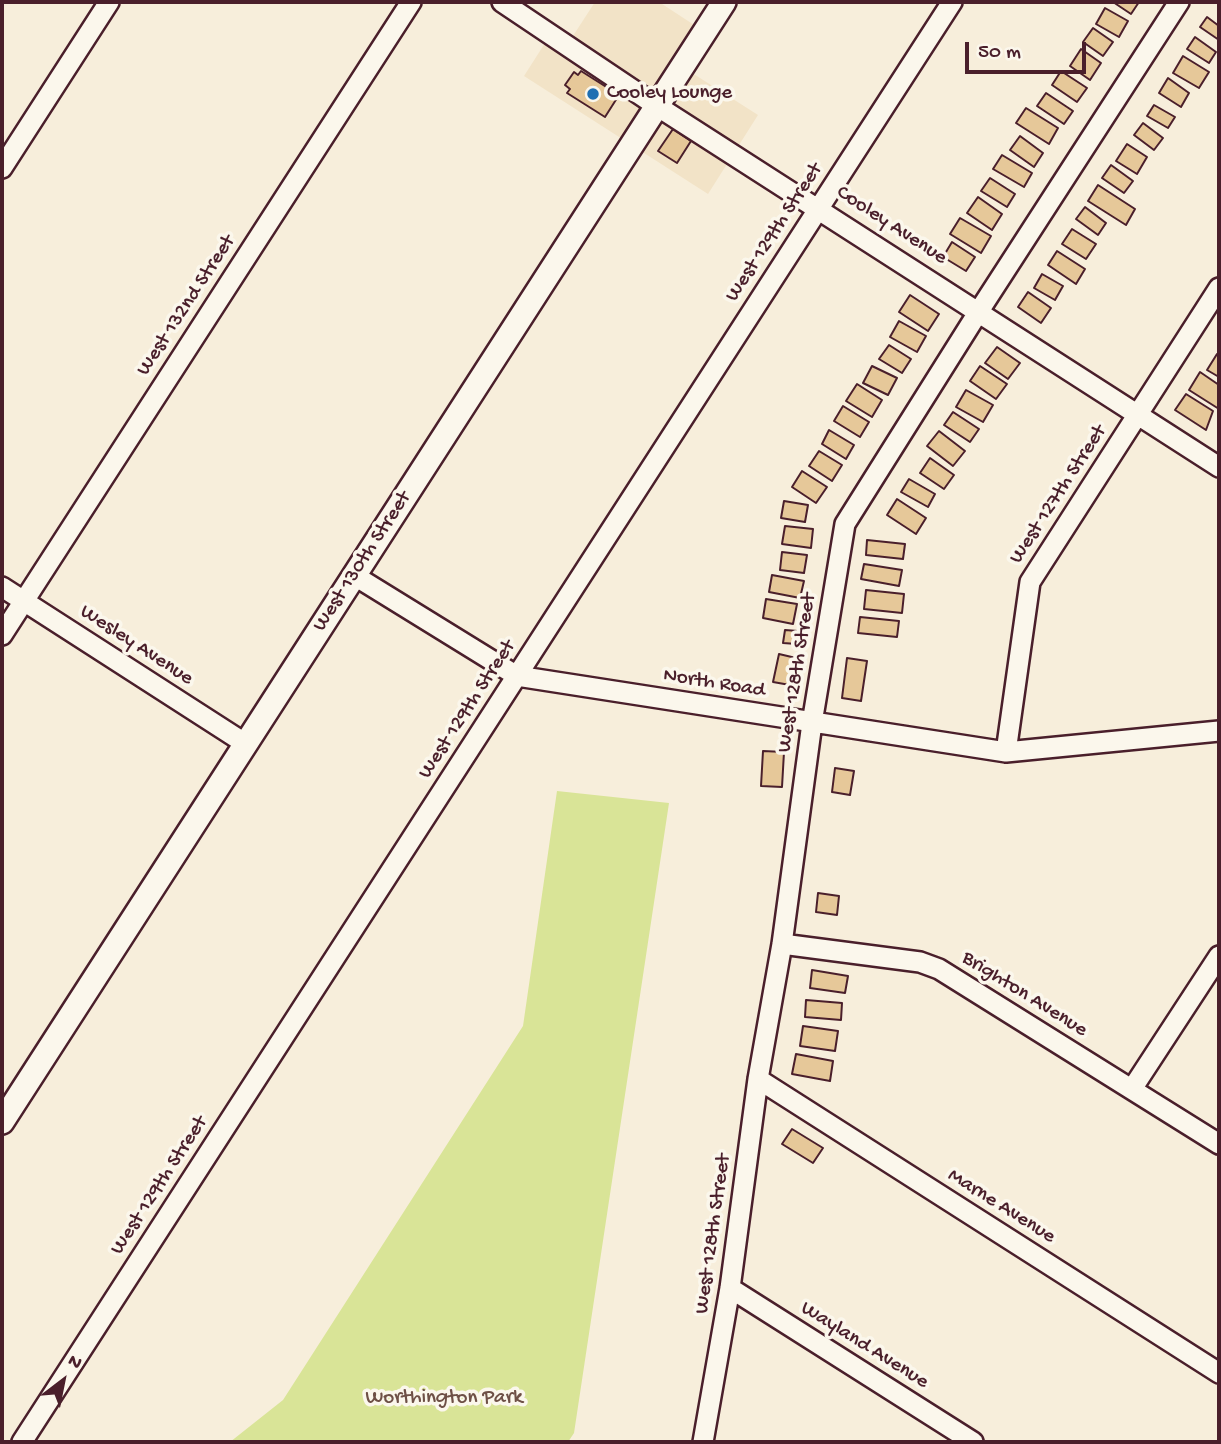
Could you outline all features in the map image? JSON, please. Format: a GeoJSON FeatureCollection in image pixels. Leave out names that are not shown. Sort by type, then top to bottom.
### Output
{"type":"FeatureCollection","features":[{"type":"Feature","properties":{"kind":"main road","name":"West 130th Street"},"geometry":{"type":"LineString","coordinates":[[2,1122],[724,2]]}},
{"type":"Feature","properties":{"kind":"street"},"geometry":{"type":"LineString","coordinates":[[2,168],[109,2]]}},
{"type":"Feature","properties":{"kind":"street","name":"West 132nd Street"},"geometry":{"type":"LineString","coordinates":[[2,635],[411,2]]}},
{"type":"Feature","properties":{"kind":"street","name":"Cooley Avenue"},"geometry":{"type":"LineString","coordinates":[[502,2],[657,106],[819,207],[1219,467]]}},
{"type":"Feature","properties":{"kind":"street","name":"West 129th Street"},"geometry":{"type":"LineString","coordinates":[[22,1442],[952,2]]}},
{"type":"Feature","properties":{"kind":"street","name":"West 128th Street"},"geometry":{"type":"LineString","coordinates":[[703,1442],[730,1288],[758,1079],[782,944],[812,723],[845,524],[979,310],[1179,2]]}},
{"type":"Feature","properties":{"kind":"street","name":"West 127th Street"},"geometry":{"type":"LineString","coordinates":[[1006,752],[1030,582],[1219,288]]}},
{"type":"Feature","properties":{"kind":"street","name":"North Road"},"geometry":{"type":"LineString","coordinates":[[355,576],[517,676],[1006,752],[1219,731]]}},
{"type":"Feature","properties":{"kind":"street","name":"Wesley Avenue"},"geometry":{"type":"LineString","coordinates":[[2,587],[246,744]]}},
{"type":"Feature","properties":{"kind":"street","name":"Brighton Avenue"},"geometry":{"type":"LineString","coordinates":[[782,944],[920,962],[939,969],[1219,1144]]}},
{"type":"Feature","properties":{"kind":"street"},"geometry":{"type":"LineString","coordinates":[[1132,1088],[1219,957]]}},
{"type":"Feature","properties":{"kind":"street","name":"Marne Avenue"},"geometry":{"type":"LineString","coordinates":[[758,1079],[1219,1373]]}},
{"type":"Feature","properties":{"kind":"street","name":"Wayland Avenue"},"geometry":{"type":"LineString","coordinates":[[730,1288],[973,1442]]}},
{"type":"Feature","properties":{"kind":"shaded area"},"geometry":{"type":"Polygon","coordinates":[[[595,2],[659,2],[711,36],[689,71],[758,115],[708,194],[524,76],[554,29],[571,39],[595,2]]]}},
{"type":"Feature","properties":{"kind":"green space","name":"Worthington Park"},"geometry":{"type":"Polygon","coordinates":[[[557,791],[669,803],[574,1433],[568,1442],[230,1442],[283,1400],[523,1026],[557,791]]]}},
{"type":"Feature","properties":{"kind":"building"},"geometry":{"type":"Polygon","coordinates":[[[1113,2],[1139,2],[1131,14],[1113,2]]]}},
{"type":"Feature","properties":{"kind":"building"},"geometry":{"type":"Polygon","coordinates":[[[1105,8],[1128,21],[1119,37],[1096,24],[1105,8]]]}},
{"type":"Feature","properties":{"kind":"building"},"geometry":{"type":"Polygon","coordinates":[[[1207,17],[1219,26],[1219,40],[1200,27],[1207,17]]]}},
{"type":"Feature","properties":{"kind":"building"},"geometry":{"type":"Polygon","coordinates":[[[1093,28],[1113,42],[1103,56],[1083,42],[1093,28]]]}},
{"type":"Feature","properties":{"kind":"building"},"geometry":{"type":"Polygon","coordinates":[[[1195,37],[1216,52],[1209,63],[1187,49],[1195,37]]]}},
{"type":"Feature","properties":{"kind":"building"},"geometry":{"type":"Polygon","coordinates":[[[1081,49],[1101,63],[1090,80],[1070,66],[1081,49]]]}},
{"type":"Feature","properties":{"kind":"building"},"geometry":{"type":"Polygon","coordinates":[[[1183,56],[1209,72],[1199,88],[1173,73],[1183,56]]]}},
{"type":"Feature","properties":{"kind":"building","name":"Cooley Lounge"},"geometry":{"type":"Polygon","coordinates":[[[581,71],[619,95],[605,117],[567,93],[570,89],[565,85],[574,72],[578,75],[581,71]]]}},
{"type":"Feature","properties":{"kind":"building"},"geometry":{"type":"Polygon","coordinates":[[[1061,71],[1087,88],[1077,102],[1052,85],[1061,71]]]}},
{"type":"Feature","properties":{"kind":"building"},"geometry":{"type":"Polygon","coordinates":[[[1168,78],[1189,93],[1181,107],[1159,93],[1168,78]]]}},
{"type":"Feature","properties":{"kind":"building"},"geometry":{"type":"Polygon","coordinates":[[[1046,93],[1073,111],[1064,124],[1037,106],[1046,93]]]}},
{"type":"Feature","properties":{"kind":"building"},"geometry":{"type":"Polygon","coordinates":[[[1154,105],[1175,117],[1168,128],[1147,116],[1154,105]]]}},
{"type":"Feature","properties":{"kind":"building"},"geometry":{"type":"Polygon","coordinates":[[[1026,108],[1058,128],[1049,144],[1016,123],[1026,108]]]}},
{"type":"Feature","properties":{"kind":"building"},"geometry":{"type":"Polygon","coordinates":[[[1143,123],[1163,138],[1154,150],[1134,135],[1143,123]]]}},
{"type":"Feature","properties":{"kind":"building"},"geometry":{"type":"Polygon","coordinates":[[[673,129],[691,141],[677,163],[658,151],[673,129]]]}},
{"type":"Feature","properties":{"kind":"building"},"geometry":{"type":"Polygon","coordinates":[[[1020,136],[1043,153],[1034,167],[1010,150],[1020,136]]]}},
{"type":"Feature","properties":{"kind":"building"},"geometry":{"type":"Polygon","coordinates":[[[1127,144],[1147,157],[1137,174],[1116,161],[1127,144]]]}},
{"type":"Feature","properties":{"kind":"building"},"geometry":{"type":"Polygon","coordinates":[[[1002,155],[1032,173],[1024,187],[993,169],[1002,155]]]}},
{"type":"Feature","properties":{"kind":"building"},"geometry":{"type":"Polygon","coordinates":[[[1111,165],[1133,181],[1124,193],[1102,178],[1111,165]]]}},
{"type":"Feature","properties":{"kind":"building"},"geometry":{"type":"Polygon","coordinates":[[[990,178],[1015,194],[1007,207],[981,191],[990,178]]]}},
{"type":"Feature","properties":{"kind":"building"},"geometry":{"type":"Polygon","coordinates":[[[1098,185],[1135,209],[1126,225],[1088,201],[1098,185]]]}},
{"type":"Feature","properties":{"kind":"building"},"geometry":{"type":"Polygon","coordinates":[[[978,197],[1002,214],[992,230],[967,213],[978,197]]]}},
{"type":"Feature","properties":{"kind":"building"},"geometry":{"type":"Polygon","coordinates":[[[1085,207],[1106,223],[1098,235],[1076,219],[1085,207]]]}},
{"type":"Feature","properties":{"kind":"building"},"geometry":{"type":"Polygon","coordinates":[[[960,218],[991,236],[981,253],[950,234],[960,218]]]}},
{"type":"Feature","properties":{"kind":"building"},"geometry":{"type":"Polygon","coordinates":[[[1072,229],[1096,244],[1086,259],[1062,244],[1072,229]]]}},
{"type":"Feature","properties":{"kind":"building"},"geometry":{"type":"Polygon","coordinates":[[[952,242],[975,257],[966,271],[943,257],[952,242]]]}},
{"type":"Feature","properties":{"kind":"building"},"geometry":{"type":"Polygon","coordinates":[[[1057,251],[1085,269],[1076,284],[1048,265],[1057,251]]]}},
{"type":"Feature","properties":{"kind":"building"},"geometry":{"type":"Polygon","coordinates":[[[1042,274],[1063,286],[1055,300],[1034,288],[1042,274]]]}},
{"type":"Feature","properties":{"kind":"building"},"geometry":{"type":"Polygon","coordinates":[[[1028,292],[1051,308],[1041,323],[1018,307],[1028,292]]]}},
{"type":"Feature","properties":{"kind":"building"},"geometry":{"type":"Polygon","coordinates":[[[910,295],[939,314],[928,331],[899,312],[910,295]]]}},
{"type":"Feature","properties":{"kind":"building"},"geometry":{"type":"Polygon","coordinates":[[[899,321],[926,336],[917,352],[890,337],[899,321]]]}},
{"type":"Feature","properties":{"kind":"building"},"geometry":{"type":"Polygon","coordinates":[[[889,345],[911,359],[902,373],[879,359],[889,345]]]}},
{"type":"Feature","properties":{"kind":"building"},"geometry":{"type":"Polygon","coordinates":[[[997,347],[1020,363],[1008,379],[985,363],[997,347]]]}},
{"type":"Feature","properties":{"kind":"building"},"geometry":{"type":"Polygon","coordinates":[[[1217,354],[1219,355],[1219,377],[1207,370],[1217,354]]]}},
{"type":"Feature","properties":{"kind":"building"},"geometry":{"type":"Polygon","coordinates":[[[872,366],[897,378],[888,395],[863,383],[872,366]]]}},
{"type":"Feature","properties":{"kind":"building"},"geometry":{"type":"Polygon","coordinates":[[[980,366],[1007,384],[996,399],[970,381],[980,366]]]}},
{"type":"Feature","properties":{"kind":"building"},"geometry":{"type":"Polygon","coordinates":[[[1200,372],[1219,385],[1219,409],[1189,390],[1200,372]]]}},
{"type":"Feature","properties":{"kind":"building"},"geometry":{"type":"Polygon","coordinates":[[[857,384],[882,400],[872,417],[846,401],[857,384]]]}},
{"type":"Feature","properties":{"kind":"building"},"geometry":{"type":"Polygon","coordinates":[[[966,390],[993,405],[983,422],[956,407],[966,390]]]}},
{"type":"Feature","properties":{"kind":"building"},"geometry":{"type":"Polygon","coordinates":[[[1186,394],[1213,411],[1206,430],[1175,410],[1186,394]]]}},
{"type":"Feature","properties":{"kind":"building"},"geometry":{"type":"Polygon","coordinates":[[[843,406],[869,422],[860,437],[834,421],[843,406]]]}},
{"type":"Feature","properties":{"kind":"building"},"geometry":{"type":"Polygon","coordinates":[[[953,412],[979,429],[970,442],[944,425],[953,412]]]}},
{"type":"Feature","properties":{"kind":"building"},"geometry":{"type":"Polygon","coordinates":[[[829,430],[854,445],[846,459],[822,444],[829,430]]]}},
{"type":"Feature","properties":{"kind":"building"},"geometry":{"type":"Polygon","coordinates":[[[939,431],[965,451],[953,466],[927,446],[939,431]]]}},
{"type":"Feature","properties":{"kind":"building"},"geometry":{"type":"Polygon","coordinates":[[[819,451],[842,465],[832,481],[809,466],[819,451]]]}},
{"type":"Feature","properties":{"kind":"building"},"geometry":{"type":"Polygon","coordinates":[[[930,458],[954,475],[944,489],[920,473],[930,458]]]}},
{"type":"Feature","properties":{"kind":"building"},"geometry":{"type":"Polygon","coordinates":[[[802,471],[827,487],[816,503],[792,487],[802,471]]]}},
{"type":"Feature","properties":{"kind":"building"},"geometry":{"type":"Polygon","coordinates":[[[909,479],[935,494],[928,507],[901,492],[909,479]]]}},
{"type":"Feature","properties":{"kind":"building"},"geometry":{"type":"Polygon","coordinates":[[[897,499],[926,518],[916,534],[887,515],[897,499]]]}},
{"type":"Feature","properties":{"kind":"building"},"geometry":{"type":"Polygon","coordinates":[[[784,501],[808,505],[805,522],[781,518],[784,501]]]}},
{"type":"Feature","properties":{"kind":"building"},"geometry":{"type":"Polygon","coordinates":[[[785,526],[813,529],[811,548],[782,544],[785,526]]]}},
{"type":"Feature","properties":{"kind":"building"},"geometry":{"type":"Polygon","coordinates":[[[867,540],[905,544],[903,559],[866,555],[867,540]]]}},
{"type":"Feature","properties":{"kind":"building"},"geometry":{"type":"Polygon","coordinates":[[[782,552],[807,555],[804,573],[780,570],[782,552]]]}},
{"type":"Feature","properties":{"kind":"building"},"geometry":{"type":"Polygon","coordinates":[[[864,564],[902,570],[899,586],[861,579],[864,564]]]}},
{"type":"Feature","properties":{"kind":"building"},"geometry":{"type":"Polygon","coordinates":[[[772,575],[804,581],[800,598],[769,592],[772,575]]]}},
{"type":"Feature","properties":{"kind":"building"},"geometry":{"type":"Polygon","coordinates":[[[866,590],[904,594],[902,613],[864,609],[866,590]]]}},
{"type":"Feature","properties":{"kind":"building"},"geometry":{"type":"Polygon","coordinates":[[[766,599],[797,604],[793,624],[763,618],[766,599]]]}},
{"type":"Feature","properties":{"kind":"building"},"geometry":{"type":"Polygon","coordinates":[[[860,617],[899,621],[897,637],[858,633],[860,617]]]}},
{"type":"Feature","properties":{"kind":"building"},"geometry":{"type":"Polygon","coordinates":[[[785,630],[798,631],[797,644],[783,643],[785,630]]]}},
{"type":"Feature","properties":{"kind":"building"},"geometry":{"type":"Polygon","coordinates":[[[779,654],[796,658],[790,685],[773,682],[779,654]]]}},
{"type":"Feature","properties":{"kind":"building"},"geometry":{"type":"Polygon","coordinates":[[[847,658],[867,661],[861,701],[842,698],[847,658]]]}},
{"type":"Feature","properties":{"kind":"building"},"geometry":{"type":"Polygon","coordinates":[[[763,751],[784,752],[782,787],[761,786],[763,751]]]}},
{"type":"Feature","properties":{"kind":"building"},"geometry":{"type":"Polygon","coordinates":[[[835,768],[854,771],[850,795],[832,792],[835,768]]]}},
{"type":"Feature","properties":{"kind":"building"},"geometry":{"type":"Polygon","coordinates":[[[818,893],[839,896],[837,915],[816,912],[818,893]]]}},
{"type":"Feature","properties":{"kind":"building"},"geometry":{"type":"Polygon","coordinates":[[[812,970],[848,976],[845,993],[810,988],[812,970]]]}},
{"type":"Feature","properties":{"kind":"building"},"geometry":{"type":"Polygon","coordinates":[[[806,1000],[842,1003],[841,1020],[805,1017],[806,1000]]]}},
{"type":"Feature","properties":{"kind":"building"},"geometry":{"type":"Polygon","coordinates":[[[803,1026],[838,1031],[835,1051],[800,1046],[803,1026]]]}},
{"type":"Feature","properties":{"kind":"building"},"geometry":{"type":"Polygon","coordinates":[[[796,1054],[833,1061],[830,1081],[792,1074],[796,1054]]]}},
{"type":"Feature","properties":{"kind":"building"},"geometry":{"type":"Polygon","coordinates":[[[792,1129],[823,1148],[813,1163],[782,1144],[792,1129]]]}},
{"type":"Feature","properties":{"kind":"place","name":"Cooley Lounge"},"geometry":{"type":"Point","coordinates":[593,94]}}]}
